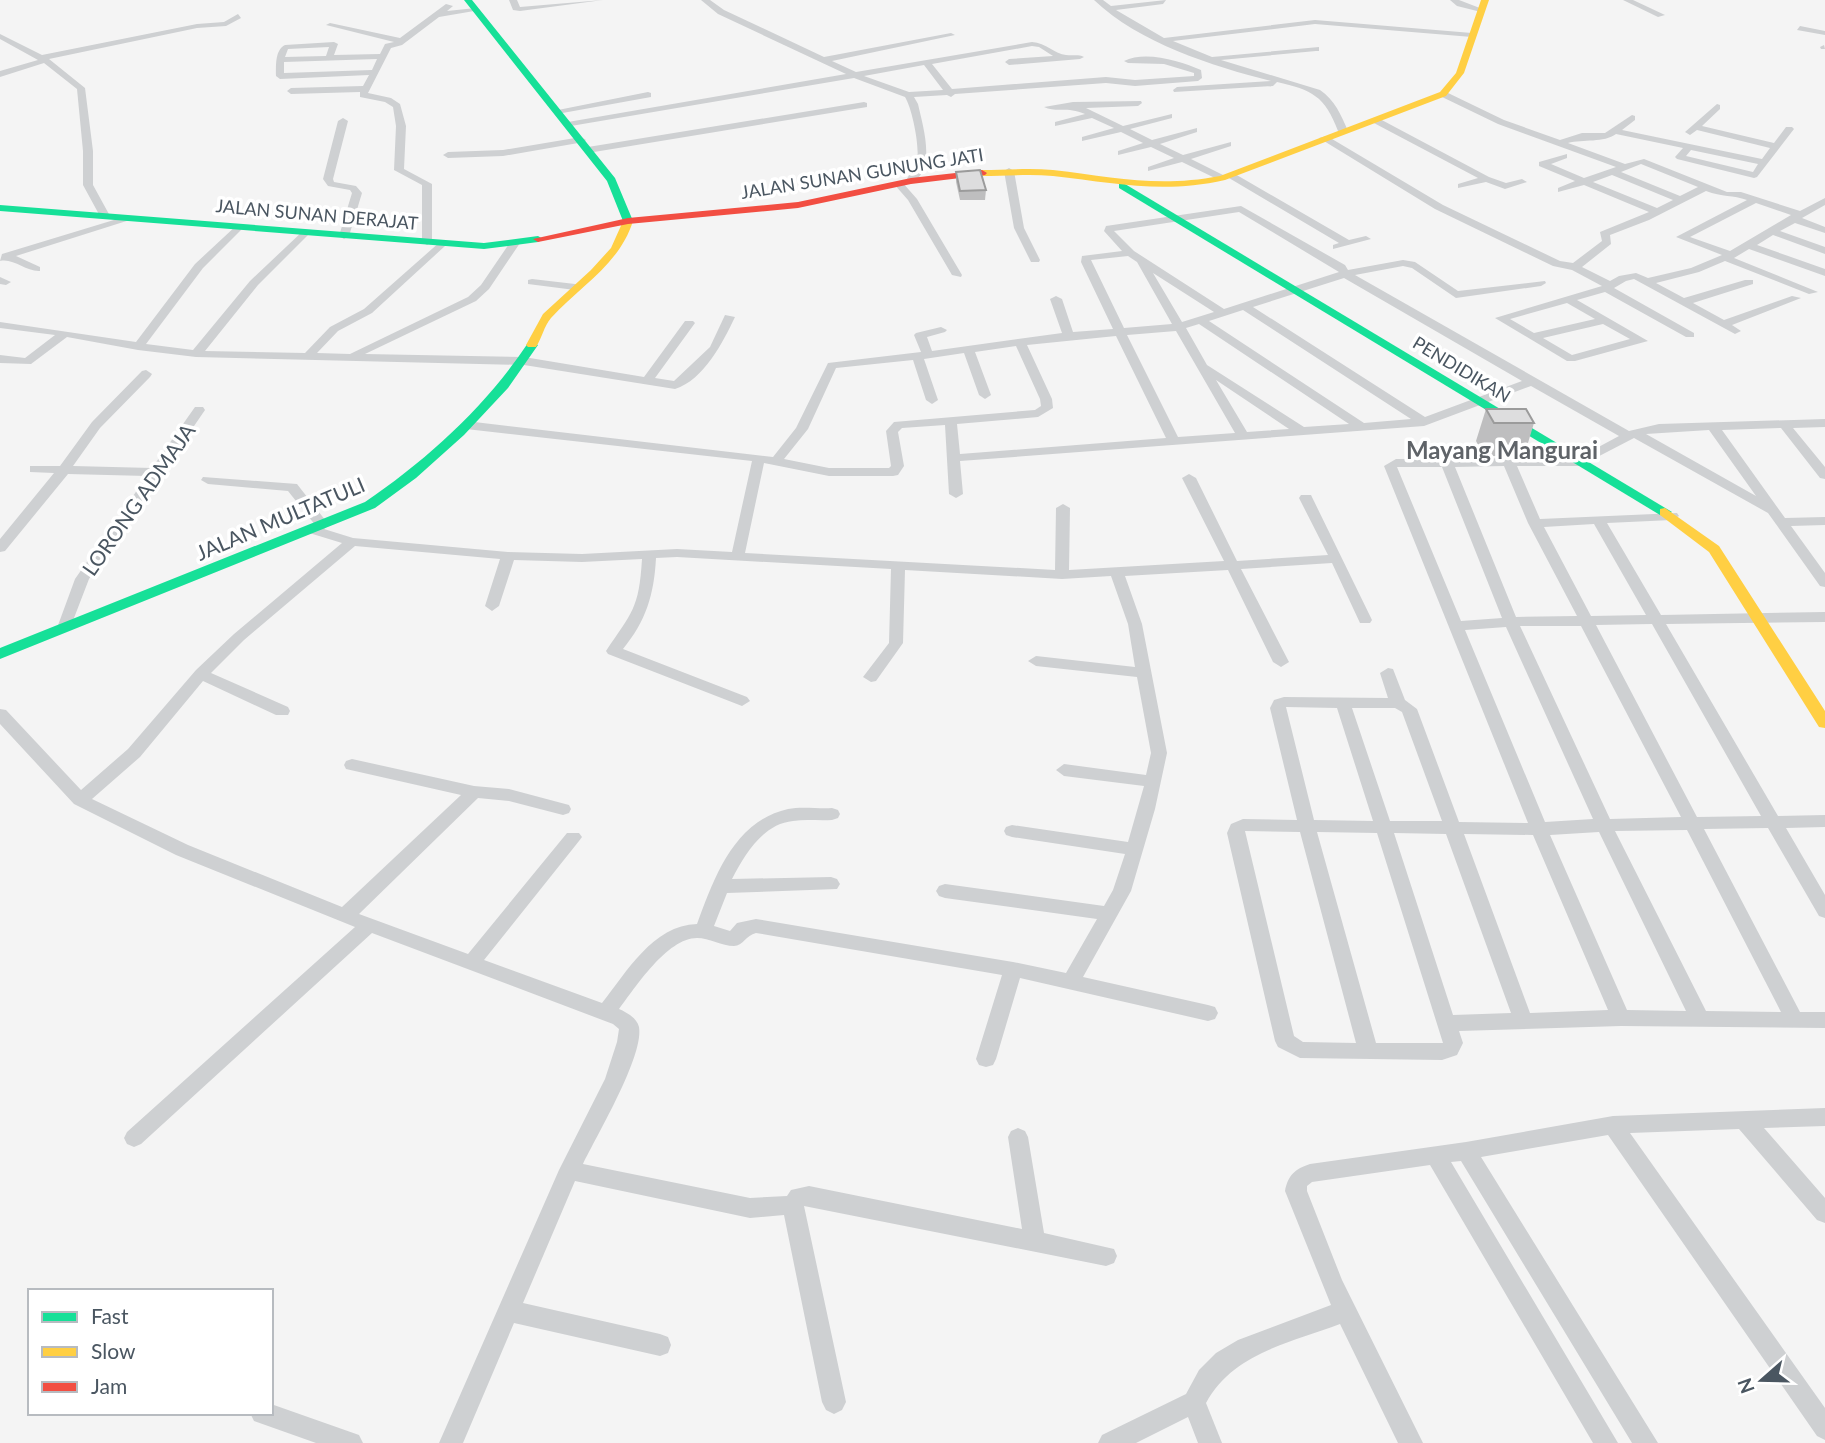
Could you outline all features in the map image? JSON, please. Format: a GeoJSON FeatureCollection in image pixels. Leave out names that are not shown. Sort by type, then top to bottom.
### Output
{"type":"FeatureCollection","features":[{"type":"Feature","properties":{"kind":"street"},"geometry":{"type":"LineString","coordinates":[[513,0],[516,8],[520,9],[599,0]]}},
{"type":"Feature","properties":{"kind":"street"},"geometry":{"type":"LineString","coordinates":[[1098,0],[1108,9],[1164,40],[1210,59],[1283,83]]}},
{"type":"Feature","properties":{"kind":"street"},"geometry":{"type":"LineString","coordinates":[[1454,0],[1460,5],[1483,5],[1460,73],[1443,94],[1501,122],[1625,167]]}},
{"type":"Feature","properties":{"kind":"street"},"geometry":{"type":"LineString","coordinates":[[1627,0],[1661,15]]}},
{"type":"Feature","properties":{"kind":"street"},"geometry":{"type":"LineString","coordinates":[[1108,9],[1162,1],[1172,8]]}},
{"type":"Feature","properties":{"kind":"street"},"geometry":{"type":"LineString","coordinates":[[712,2],[721,12],[857,76],[908,95],[947,92],[1018,74],[1061,58],[1080,57]]}},
{"type":"Feature","properties":{"kind":"street"},"geometry":{"type":"LineString","coordinates":[[435,15],[471,3],[612,180],[628,221]]}},
{"type":"Feature","properties":{"kind":"street"},"geometry":{"type":"LineString","coordinates":[[309,355],[334,329],[368,311],[434,243],[427,184],[399,170],[401,126],[397,106],[388,100],[363,95],[388,46],[401,41],[449,6]]}},
{"type":"Feature","properties":{"kind":"street"},"geometry":{"type":"LineString","coordinates":[[0,74],[43,59],[188,28],[226,24],[238,16]]}},
{"type":"Feature","properties":{"kind":"street"},"geometry":{"type":"LineString","coordinates":[[1164,40],[1272,26],[1338,22],[1472,35]]}},
{"type":"Feature","properties":{"kind":"street"},"geometry":{"type":"LineString","coordinates":[[330,25],[401,41]]}},
{"type":"Feature","properties":{"kind":"street"},"geometry":{"type":"LineString","coordinates":[[1272,26],[1278,35]]}},
{"type":"Feature","properties":{"kind":"street"},"geometry":{"type":"LineString","coordinates":[[1800,27],[1825,33]]}},
{"type":"Feature","properties":{"kind":"street"},"geometry":{"type":"LineString","coordinates":[[824,60],[951,35]]}},
{"type":"Feature","properties":{"kind":"street"},"geometry":{"type":"LineString","coordinates":[[0,36],[43,59],[76,82],[83,92],[88,185],[105,216]]}},
{"type":"Feature","properties":{"kind":"street"},"geometry":{"type":"LineString","coordinates":[[568,125],[1037,43],[1061,58]]}},
{"type":"Feature","properties":{"kind":"street"},"geometry":{"type":"LineString","coordinates":[[1284,43],[1290,51]]}},
{"type":"Feature","properties":{"kind":"street"},"geometry":{"type":"LineString","coordinates":[[329,58],[334,44],[285,47],[280,60],[280,76],[374,72]]}},
{"type":"Feature","properties":{"kind":"street"},"geometry":{"type":"LineString","coordinates":[[1210,59],[1315,48]]}},
{"type":"Feature","properties":{"kind":"street"},"geometry":{"type":"LineString","coordinates":[[991,51],[1018,74]]}},
{"type":"Feature","properties":{"kind":"street"},"geometry":{"type":"LineString","coordinates":[[280,60],[383,56]]}},
{"type":"Feature","properties":{"kind":"street"},"geometry":{"type":"LineString","coordinates":[[1128,61],[1157,59],[1198,72],[1239,69]]}},
{"type":"Feature","properties":{"kind":"street"},"geometry":{"type":"LineString","coordinates":[[927,64],[1135,83],[1198,78],[1198,72]]}},
{"type":"Feature","properties":{"kind":"street"},"geometry":{"type":"LineString","coordinates":[[927,64],[947,92]]}},
{"type":"Feature","properties":{"kind":"street"},"geometry":{"type":"LineString","coordinates":[[1148,92],[1283,83],[1300,85],[1326,99],[1333,106],[1343,131]]}},
{"type":"Feature","properties":{"kind":"street"},"geometry":{"type":"LineString","coordinates":[[290,91],[366,89]]}},
{"type":"Feature","properties":{"kind":"street","name":"JALAN SUNAN GUNUNG JATI"},"geometry":{"type":"LineString","coordinates":[[628,221],[798,205],[905,182],[1009,171],[1050,173],[1119,184],[1174,185],[1227,177],[1443,94]]}},
{"type":"Feature","properties":{"kind":"street"},"geometry":{"type":"LineString","coordinates":[[557,111],[648,95]]}},
{"type":"Feature","properties":{"kind":"street"},"geometry":{"type":"LineString","coordinates":[[908,95],[914,104],[922,159],[905,182],[912,199],[957,275]]}},
{"type":"Feature","properties":{"kind":"street"},"geometry":{"type":"LineString","coordinates":[[1048,107],[1138,103],[1058,124]]}},
{"type":"Feature","properties":{"kind":"street"},"geometry":{"type":"LineString","coordinates":[[448,155],[492,154],[584,145],[864,105]]}},
{"type":"Feature","properties":{"kind":"street"},"geometry":{"type":"LineString","coordinates":[[1073,105],[1119,130],[1227,177],[1348,244]]}},
{"type":"Feature","properties":{"kind":"street"},"geometry":{"type":"LineString","coordinates":[[1678,144],[1717,107]]}},
{"type":"Feature","properties":{"kind":"street"},"geometry":{"type":"LineString","coordinates":[[1085,139],[1169,116]]}},
{"type":"Feature","properties":{"kind":"street"},"geometry":{"type":"LineString","coordinates":[[1560,143],[1582,136],[1607,136],[1632,118]]}},
{"type":"Feature","properties":{"kind":"street"},"geometry":{"type":"LineString","coordinates":[[1375,120],[1486,179],[1505,186],[1522,182]]}},
{"type":"Feature","properties":{"kind":"street"},"geometry":{"type":"LineString","coordinates":[[343,121],[328,179],[331,184],[353,188],[357,193],[344,236]]}},
{"type":"Feature","properties":{"kind":"street"},"geometry":{"type":"LineString","coordinates":[[1696,127],[1775,146]]}},
{"type":"Feature","properties":{"kind":"street"},"geometry":{"type":"LineString","coordinates":[[1738,194],[1789,129]]}},
{"type":"Feature","properties":{"kind":"street"},"geometry":{"type":"LineString","coordinates":[[1121,153],[1194,130]]}},
{"type":"Feature","properties":{"kind":"street"},"geometry":{"type":"LineString","coordinates":[[1615,131],[1764,162]]}},
{"type":"Feature","properties":{"kind":"street"},"geometry":{"type":"LineString","coordinates":[[1324,138],[1440,207],[1558,264],[1575,267],[1690,335]]}},
{"type":"Feature","properties":{"kind":"street"},"geometry":{"type":"LineString","coordinates":[[1151,169],[1228,144]]}},
{"type":"Feature","properties":{"kind":"street"},"geometry":{"type":"LineString","coordinates":[[1689,146],[1680,157],[1754,175]]}},
{"type":"Feature","properties":{"kind":"street"},"geometry":{"type":"LineString","coordinates":[[1564,156],[1542,164],[1657,212]]}},
{"type":"Feature","properties":{"kind":"street"},"geometry":{"type":"LineString","coordinates":[[1561,190],[1641,161],[1726,195],[1738,194],[1755,200],[1825,230]]}},
{"type":"Feature","properties":{"kind":"street"},"geometry":{"type":"LineString","coordinates":[[1009,171],[1019,228],[1035,260]]}},
{"type":"Feature","properties":{"kind":"street"},"geometry":{"type":"LineString","coordinates":[[1613,172],[1681,200]]}},
{"type":"Feature","properties":{"kind":"street"},"geometry":{"type":"LineString","coordinates":[[1461,186],[1486,179]]}},
{"type":"Feature","properties":{"kind":"street","name":"PENDIDIKAN"},"geometry":{"type":"LineString","coordinates":[[1119,184],[1672,516],[1714,549],[1825,723]]}},
{"type":"Feature","properties":{"kind":"street"},"geometry":{"type":"LineString","coordinates":[[1575,267],[1607,242],[1604,234],[1657,212],[1706,187]]}},
{"type":"Feature","properties":{"kind":"street"},"geometry":{"type":"LineString","coordinates":[[1755,200],[1681,237],[1813,292]]}},
{"type":"Feature","properties":{"kind":"street"},"geometry":{"type":"LineString","coordinates":[[1647,282],[1695,270],[1728,257],[1795,216],[1824,204]]}},
{"type":"Feature","properties":{"kind":"street","name":"JALAN SUNAN DERAJAT"},"geometry":{"type":"LineString","coordinates":[[0,208],[434,243],[515,243],[628,221]]}},
{"type":"Feature","properties":{"kind":"street"},"geometry":{"type":"LineString","coordinates":[[1224,314],[1130,253],[1110,228],[1241,209],[1341,267],[1345,274],[1532,382],[1772,511]]}},
{"type":"Feature","properties":{"kind":"street"},"geometry":{"type":"LineString","coordinates":[[3,257],[131,218]]}},
{"type":"Feature","properties":{"kind":"street","name":"JALAN MULTATULI"},"geometry":{"type":"LineString","coordinates":[[0,654],[370,505],[388,494],[466,425],[524,360],[545,318],[610,256],[625,237],[628,221]]}},
{"type":"Feature","properties":{"kind":"street"},"geometry":{"type":"LineString","coordinates":[[138,347],[199,266],[238,227]]}},
{"type":"Feature","properties":{"kind":"street"},"geometry":{"type":"LineString","coordinates":[[1771,231],[1825,251]]}},
{"type":"Feature","properties":{"kind":"street"},"geometry":{"type":"LineString","coordinates":[[196,354],[254,283],[304,233]]}},
{"type":"Feature","properties":{"kind":"street"},"geometry":{"type":"LineString","coordinates":[[1318,253],[1366,239]]}},
{"type":"Feature","properties":{"kind":"street"},"geometry":{"type":"LineString","coordinates":[[350,356],[472,299],[485,287],[515,243]]}},
{"type":"Feature","properties":{"kind":"street"},"geometry":{"type":"LineString","coordinates":[[1748,245],[1825,272]]}},
{"type":"Feature","properties":{"kind":"street"},"geometry":{"type":"LineString","coordinates":[[1130,253],[1086,258],[1173,440]]}},
{"type":"Feature","properties":{"kind":"street"},"geometry":{"type":"LineString","coordinates":[[3,257],[36,268]]}},
{"type":"Feature","properties":{"kind":"street"},"geometry":{"type":"LineString","coordinates":[[1141,260],[1243,436]]}},
{"type":"Feature","properties":{"kind":"street"},"geometry":{"type":"LineString","coordinates":[[776,461],[802,429],[830,367],[1069,336],[1179,327],[1345,274],[1409,263],[1455,295],[1541,283]]}},
{"type":"Feature","properties":{"kind":"street"},"geometry":{"type":"LineString","coordinates":[[1568,299],[1643,342],[1571,359],[1502,318],[1608,287],[1633,276],[1735,331]]}},
{"type":"Feature","properties":{"kind":"street"},"geometry":{"type":"LineString","coordinates":[[532,282],[575,287]]}},
{"type":"Feature","properties":{"kind":"street"},"geometry":{"type":"LineString","coordinates":[[1684,302],[1749,282]]}},
{"type":"Feature","properties":{"kind":"street"},"geometry":{"type":"LineString","coordinates":[[1723,324],[1796,298]]}},
{"type":"Feature","properties":{"kind":"street"},"geometry":{"type":"LineString","coordinates":[[1056,299],[1069,336]]}},
{"type":"Feature","properties":{"kind":"street"},"geometry":{"type":"LineString","coordinates":[[1245,307],[1424,422]]}},
{"type":"Feature","properties":{"kind":"street"},"geometry":{"type":"LineString","coordinates":[[0,325],[196,354],[524,360],[670,385],[682,382],[715,348],[729,317]]}},
{"type":"Feature","properties":{"kind":"street"},"geometry":{"type":"LineString","coordinates":[[1534,337],[1605,320]]}},
{"type":"Feature","properties":{"kind":"street"},"geometry":{"type":"LineString","coordinates":[[1202,321],[1363,428]]}},
{"type":"Feature","properties":{"kind":"street"},"geometry":{"type":"LineString","coordinates":[[647,381],[689,323]]}},
{"type":"Feature","properties":{"kind":"street"},"geometry":{"type":"LineString","coordinates":[[932,400],[920,335],[941,330]]}},
{"type":"Feature","properties":{"kind":"street"},"geometry":{"type":"LineString","coordinates":[[0,359],[27,362],[65,333]]}},
{"type":"Feature","properties":{"kind":"street"},"geometry":{"type":"LineString","coordinates":[[466,425],[759,458],[829,472],[893,472],[898,466],[893,427],[1038,413],[1047,408],[1020,342]]}},
{"type":"Feature","properties":{"kind":"street"},"geometry":{"type":"LineString","coordinates":[[968,349],[985,395]]}},
{"type":"Feature","properties":{"kind":"street"},"geometry":{"type":"LineString","coordinates":[[1202,366],[1303,432]]}},
{"type":"Feature","properties":{"kind":"street"},"geometry":{"type":"LineString","coordinates":[[0,548],[63,471],[96,425],[146,374]]}},
{"type":"Feature","properties":{"kind":"street"},"geometry":{"type":"LineString","coordinates":[[954,458],[1424,422],[1532,382]]}},
{"type":"Feature","properties":{"kind":"street","name":"LORONG ADMAJA"},"geometry":{"type":"LineString","coordinates":[[64,628],[82,579],[199,410]]}},
{"type":"Feature","properties":{"kind":"street"},"geometry":{"type":"LineString","coordinates":[[951,421],[956,494]]}},
{"type":"Feature","properties":{"kind":"street"},"geometry":{"type":"LineString","coordinates":[[1783,423],[1825,475]]}},
{"type":"Feature","properties":{"kind":"street"},"geometry":{"type":"LineString","coordinates":[[1621,1018],[1454,626],[1390,466],[1396,463],[1580,462],[1631,434],[1659,428],[1825,423]]}},
{"type":"Feature","properties":{"kind":"street"},"geometry":{"type":"LineString","coordinates":[[1712,425],[1825,583]]}},
{"type":"Feature","properties":{"kind":"street"},"geometry":{"type":"LineString","coordinates":[[738,555],[759,458]]}},
{"type":"Feature","properties":{"kind":"street"},"geometry":{"type":"LineString","coordinates":[[1447,463],[1511,622],[1604,825],[1700,1018]]}},
{"type":"Feature","properties":{"kind":"street"},"geometry":{"type":"LineString","coordinates":[[1509,463],[1535,523],[1795,1020]]}},
{"type":"Feature","properties":{"kind":"street"},"geometry":{"type":"LineString","coordinates":[[35,469],[156,472]]}},
{"type":"Feature","properties":{"kind":"street"},"geometry":{"type":"LineString","coordinates":[[1189,478],[1281,662]]}},
{"type":"Feature","properties":{"kind":"street"},"geometry":{"type":"LineString","coordinates":[[208,480],[292,487],[316,527],[352,542],[508,555],[582,558],[649,554],[738,555],[1062,575],[1337,559]]}},
{"type":"Feature","properties":{"kind":"street"},"geometry":{"type":"LineString","coordinates":[[1306,498],[1365,620]]}},
{"type":"Feature","properties":{"kind":"street"},"geometry":{"type":"LineString","coordinates":[[1062,575],[1063,508]]}},
{"type":"Feature","properties":{"kind":"street"},"geometry":{"type":"LineString","coordinates":[[1535,523],[1672,516]]}},
{"type":"Feature","properties":{"kind":"street"},"geometry":{"type":"LineString","coordinates":[[1598,519],[1825,911]]}},
{"type":"Feature","properties":{"kind":"street"},"geometry":{"type":"LineString","coordinates":[[1782,522],[1825,522]]}},
{"type":"Feature","properties":{"kind":"street"},"geometry":{"type":"LineString","coordinates":[[80,800],[134,753],[201,674],[239,637],[352,542]]}},
{"type":"Feature","properties":{"kind":"street"},"geometry":{"type":"LineString","coordinates":[[649,554],[648,593],[644,608],[637,623],[613,651],[742,702]]}},
{"type":"Feature","properties":{"kind":"street"},"geometry":{"type":"LineString","coordinates":[[492,606],[508,555]]}},
{"type":"Feature","properties":{"kind":"street"},"geometry":{"type":"LineString","coordinates":[[872,677],[896,643],[898,566]]}},
{"type":"Feature","properties":{"kind":"street"},"geometry":{"type":"LineString","coordinates":[[1070,983],[1122,891],[1154,782],[1159,753],[1135,624],[1118,573]]}},
{"type":"Feature","properties":{"kind":"street"},"geometry":{"type":"LineString","coordinates":[[1454,626],[1511,622],[1825,617]]}},
{"type":"Feature","properties":{"kind":"street"},"geometry":{"type":"LineString","coordinates":[[1036,661],[1145,673]]}},
{"type":"Feature","properties":{"kind":"street"},"geometry":{"type":"LineString","coordinates":[[1388,673],[1398,703]]}},
{"type":"Feature","properties":{"kind":"street"},"geometry":{"type":"LineString","coordinates":[[201,674],[282,711]]}},
{"type":"Feature","properties":{"kind":"street"},"geometry":{"type":"LineString","coordinates":[[1343,703],[1381,826],[1453,1043],[1450,1049],[1442,1052],[1300,1050],[1285,1041],[1237,833],[1237,828],[1243,825],[1381,826],[1454,829],[1539,829],[1604,825],[1825,821]]}},
{"type":"Feature","properties":{"kind":"street"},"geometry":{"type":"LineString","coordinates":[[1368,1051],[1307,826],[1279,704],[1398,703],[1409,709],[1523,1019]]}},
{"type":"Feature","properties":{"kind":"street"},"geometry":{"type":"LineString","coordinates":[[0,715],[80,800],[182,850],[345,916],[621,1018],[629,1027],[629,1037],[612,1082],[569,1170],[451,1443]]}},
{"type":"Feature","properties":{"kind":"street"},"geometry":{"type":"LineString","coordinates":[[352,765],[474,792],[509,795],[563,809]]}},
{"type":"Feature","properties":{"kind":"street"},"geometry":{"type":"LineString","coordinates":[[1064,770],[1154,782]]}},
{"type":"Feature","properties":{"kind":"street"},"geometry":{"type":"LineString","coordinates":[[345,916],[474,792]]}},
{"type":"Feature","properties":{"kind":"street"},"geometry":{"type":"LineString","coordinates":[[703,932],[720,886],[746,842],[756,831],[771,821],[789,815],[832,814]]}},
{"type":"Feature","properties":{"kind":"street"},"geometry":{"type":"LineString","coordinates":[[1012,831],[1135,849]]}},
{"type":"Feature","properties":{"kind":"street"},"geometry":{"type":"LineString","coordinates":[[472,962],[573,837]]}},
{"type":"Feature","properties":{"kind":"street"},"geometry":{"type":"LineString","coordinates":[[720,886],[831,884]]}},
{"type":"Feature","properties":{"kind":"street"},"geometry":{"type":"LineString","coordinates":[[945,891],[1110,914]]}},
{"type":"Feature","properties":{"kind":"street"},"geometry":{"type":"LineString","coordinates":[[134,1138],[369,925]]}},
{"type":"Feature","properties":{"kind":"street"},"geometry":{"type":"LineString","coordinates":[[605,1013],[666,943],[686,932],[703,932],[733,939],[743,928],[756,926],[1013,969],[1208,1013]]}},
{"type":"Feature","properties":{"kind":"street"},"geometry":{"type":"LineString","coordinates":[[986,1059],[1013,969]]}},
{"type":"Feature","properties":{"kind":"street"},"geometry":{"type":"LineString","coordinates":[[1448,1023],[1621,1018],[1825,1020]]}},
{"type":"Feature","properties":{"kind":"street"},"geometry":{"type":"LineString","coordinates":[[1411,1443],[1345,1311],[1301,1207],[1296,1191],[1297,1182],[1310,1173],[1466,1151],[1613,1125],[1825,1117]]}},
{"type":"Feature","properties":{"kind":"street"},"geometry":{"type":"LineString","coordinates":[[1743,1119],[1825,1213]]}},
{"type":"Feature","properties":{"kind":"street"},"geometry":{"type":"LineString","coordinates":[[1613,1125],[1825,1428]]}},
{"type":"Feature","properties":{"kind":"street"},"geometry":{"type":"LineString","coordinates":[[1018,1137],[1035,1242]]}},
{"type":"Feature","properties":{"kind":"street"},"geometry":{"type":"LineString","coordinates":[[1466,1151],[1646,1443]]}},
{"type":"Feature","properties":{"kind":"street"},"geometry":{"type":"LineString","coordinates":[[1435,1154],[1606,1443]]}},
{"type":"Feature","properties":{"kind":"street"},"geometry":{"type":"LineString","coordinates":[[569,1170],[750,1208],[793,1205]]}},
{"type":"Feature","properties":{"kind":"street"},"geometry":{"type":"LineString","coordinates":[[834,1402],[793,1205],[798,1197],[809,1196],[1107,1256]]}},
{"type":"Feature","properties":{"kind":"street"},"geometry":{"type":"LineString","coordinates":[[510,1311],[660,1345]]}},
{"type":"Feature","properties":{"kind":"street"},"geometry":{"type":"LineString","coordinates":[[1110,1443],[1194,1402],[1207,1378],[1224,1361],[1246,1348],[1345,1311]]}},
{"type":"Feature","properties":{"kind":"street"},"geometry":{"type":"LineString","coordinates":[[1551,1349],[1583,1341]]}},
{"type":"Feature","properties":{"kind":"street"},"geometry":{"type":"LineString","coordinates":[[1194,1402],[1210,1443]]}},
{"type":"Feature","properties":{"kind":"street"},"geometry":{"type":"LineString","coordinates":[[268,1415],[351,1443]]}},
{"type":"Feature","properties":{"kind":"building"},"geometry":{"type":"Polygon","coordinates":[[[980,170],[986,190],[960,191],[956,172],[980,170]]]}},
{"type":"Feature","properties":{"kind":"building"},"geometry":{"type":"Polygon","coordinates":[[[1486,409],[1526,409],[1534,423],[1494,423],[1486,409]]]}},
{"type":"Feature","properties":{"kind":"traffic: fast"},"geometry":{"type":"LineString","coordinates":[[468,0],[612,180],[628,221]]}},
{"type":"Feature","properties":{"kind":"traffic: fast"},"geometry":{"type":"LineString","coordinates":[[1122,186],[1665,512]]}},
{"type":"Feature","properties":{"kind":"traffic: fast"},"geometry":{"type":"LineString","coordinates":[[0,208],[484,246],[538,239]]}},
{"type":"Feature","properties":{"kind":"traffic: fast"},"geometry":{"type":"LineString","coordinates":[[0,654],[370,505],[411,475],[459,432],[503,386],[532,345]]}},
{"type":"Feature","properties":{"kind":"traffic: slow"},"geometry":{"type":"LineString","coordinates":[[982,173],[1050,173],[1137,185],[1191,184],[1222,178],[1443,94],[1460,73],[1485,0]]}},
{"type":"Feature","properties":{"kind":"traffic: slow"},"geometry":{"type":"LineString","coordinates":[[532,345],[547,316],[595,273],[616,249],[628,221]]}},
{"type":"Feature","properties":{"kind":"traffic: slow"},"geometry":{"type":"LineString","coordinates":[[1665,512],[1714,549],[1825,723]]}},
{"type":"Feature","properties":{"kind":"traffic: jam"},"geometry":{"type":"LineString","coordinates":[[538,239],[628,221],[798,205],[911,181],[982,173]]}},
{"type":"Feature","properties":{"kind":"district","name":"Mayang Mangurai"},"geometry":{"type":"Point","coordinates":[1502,449]}}]}
